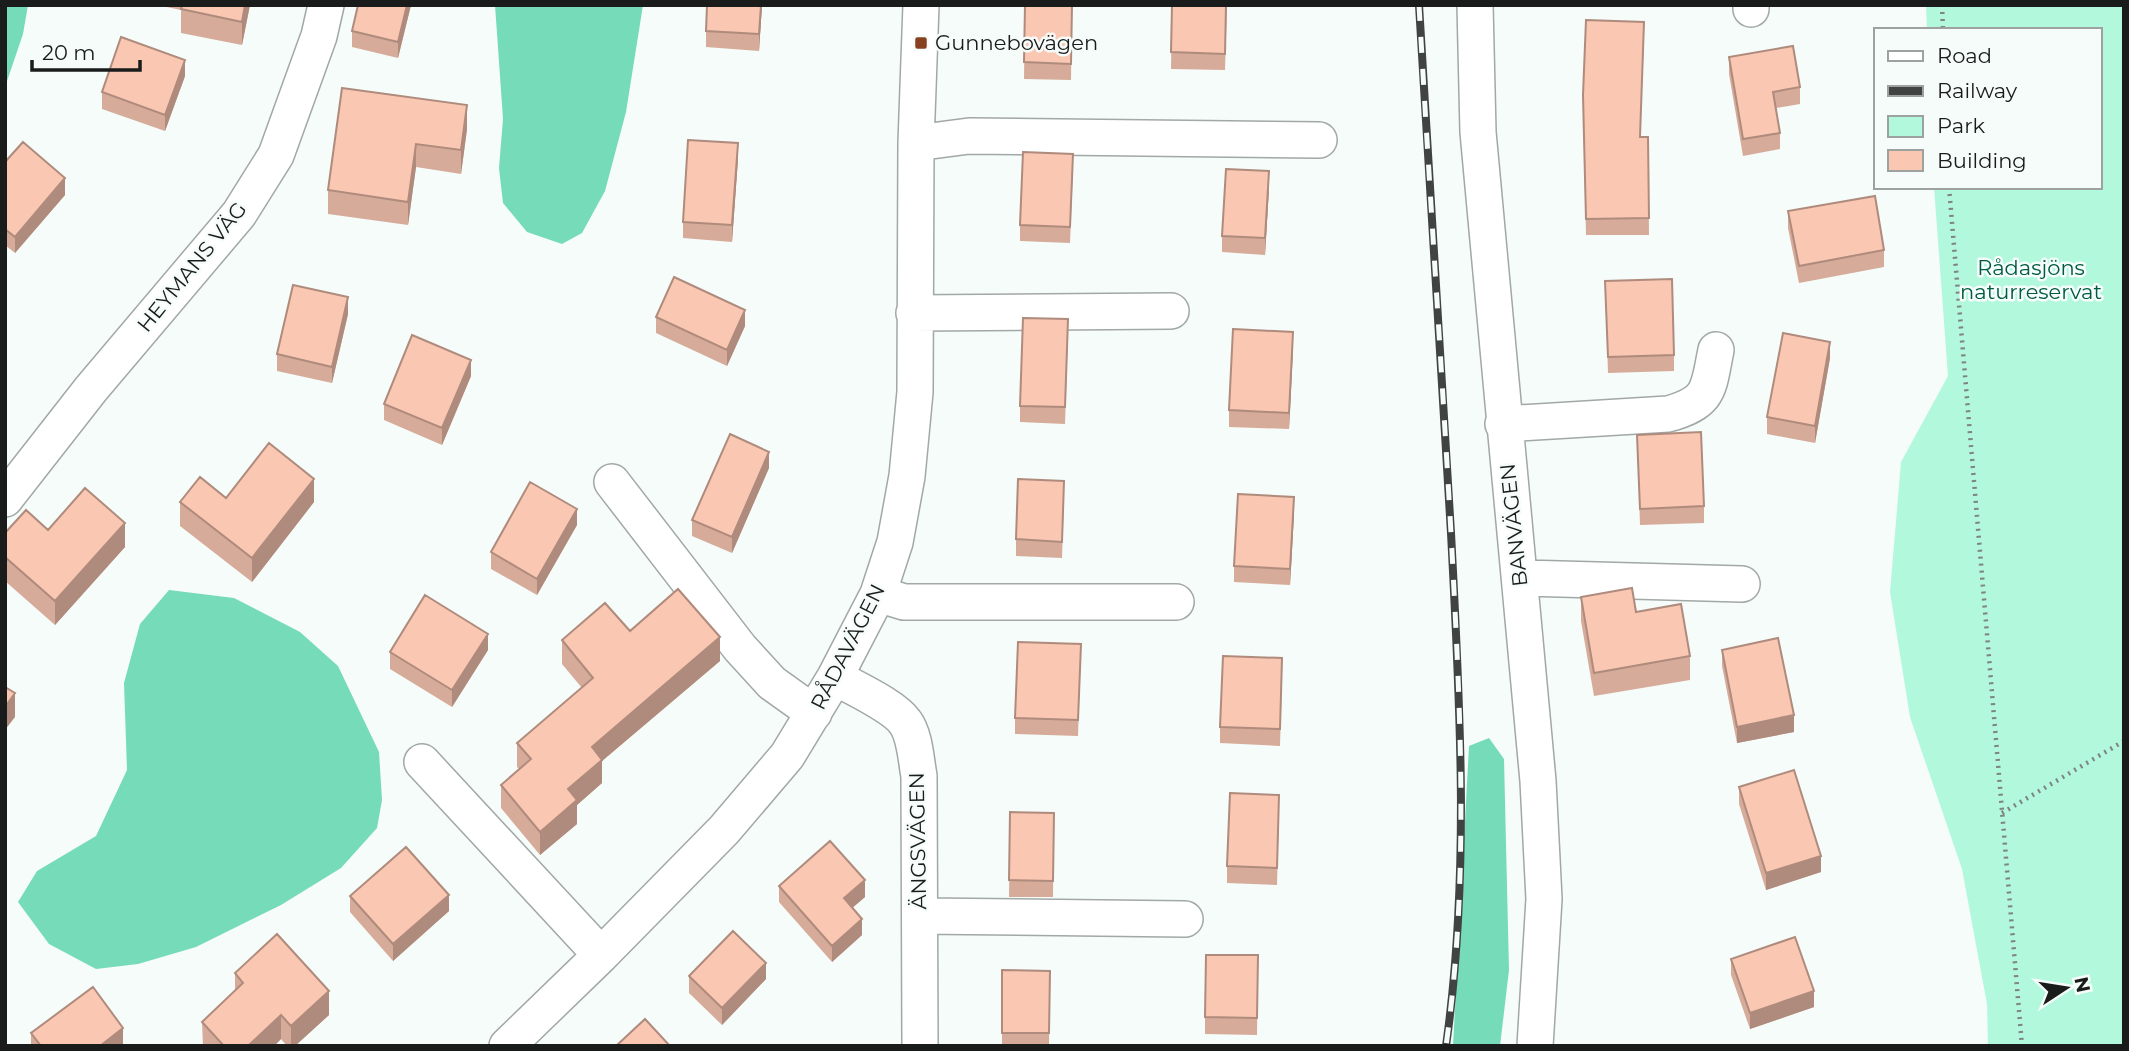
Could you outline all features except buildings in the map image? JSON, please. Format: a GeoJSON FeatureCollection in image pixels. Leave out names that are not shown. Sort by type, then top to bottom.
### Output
{"type":"FeatureCollection","features":[{"type":"Feature","properties":{"kind":"street","name":"HEYMANS VÄG"},"geometry":{"type":"LineString","coordinates":[[5,499],[91,389],[239,214],[276,155],[319,36],[326,5]]}},
{"type":"Feature","properties":{"kind":"street","name":"RÅDAVÄGEN"},"geometry":{"type":"LineString","coordinates":[[507,1046],[724,830],[787,756],[835,677],[878,594],[895,542],[907,476],[915,392],[916,143],[921,5]]}},
{"type":"Feature","properties":{"kind":"street","name":"BANVÄGEN"},"geometry":{"type":"LineString","coordinates":[[1475,5],[1478,132],[1538,781],[1544,898],[1535,1046]]}},
{"type":"Feature","properties":{"kind":"street"},"geometry":{"type":"LineString","coordinates":[[916,143],[969,136],[1319,140]]}},
{"type":"Feature","properties":{"kind":"street"},"geometry":{"type":"LineString","coordinates":[[914,313],[1171,311]]}},
{"type":"Feature","properties":{"kind":"street"},"geometry":{"type":"LineString","coordinates":[[1503,424],[1668,414],[1685,409],[1699,401],[1708,390],[1716,350]]}},
{"type":"Feature","properties":{"kind":"street"},"geometry":{"type":"LineString","coordinates":[[612,482],[740,648],[772,683],[814,713]]}},
{"type":"Feature","properties":{"kind":"street"},"geometry":{"type":"LineString","coordinates":[[1520,578],[1742,584]]}},
{"type":"Feature","properties":{"kind":"street"},"geometry":{"type":"LineString","coordinates":[[878,594],[904,602],[1176,602]]}},
{"type":"Feature","properties":{"kind":"street","name":"ÄNGSVÄGEN"},"geometry":{"type":"LineString","coordinates":[[835,677],[884,705],[906,722],[914,747],[919,776],[920,1046]]}},
{"type":"Feature","properties":{"kind":"street"},"geometry":{"type":"LineString","coordinates":[[422,762],[601,955]]}},
{"type":"Feature","properties":{"kind":"street"},"geometry":{"type":"LineString","coordinates":[[920,916],[1185,919]]}},
{"type":"Feature","properties":{"kind":"path"},"geometry":{"type":"LineString","coordinates":[[1942,5],[1943,28]]}},
{"type":"Feature","properties":{"kind":"path"},"geometry":{"type":"LineString","coordinates":[[1949,189],[2022,1046]]}},
{"type":"Feature","properties":{"kind":"path"},"geometry":{"type":"LineString","coordinates":[[2002,813],[2124,741]]}},
{"type":"Feature","properties":{"kind":"green space"},"geometry":{"type":"Polygon","coordinates":[[[5,5],[28,5],[23,34],[5,87],[5,5]]]}},
{"type":"Feature","properties":{"kind":"green space"},"geometry":{"type":"Polygon","coordinates":[[[495,5],[643,5],[626,112],[605,191],[582,233],[562,244],[527,232],[503,203],[499,168],[503,119],[495,5]]]}},
{"type":"Feature","properties":{"kind":"green space","name":"Rådasjöns naturreservat"},"geometry":{"type":"Polygon","coordinates":[[[1926,5],[2124,5],[2124,1046],[1988,1046],[1987,1004],[1962,869],[1910,717],[1890,592],[1901,462],[1948,376],[1934,189],[2101,189],[2101,28],[1927,28],[1926,5]]]}},
{"type":"Feature","properties":{"kind":"green space"},"geometry":{"type":"Polygon","coordinates":[[[169,590],[234,598],[300,632],[338,666],[379,752],[382,800],[377,828],[341,868],[281,905],[196,947],[138,964],[96,969],[49,944],[18,902],[37,871],[96,836],[127,770],[124,683],[140,624],[169,590]]]}},
{"type":"Feature","properties":{"kind":"green space"},"geometry":{"type":"Polygon","coordinates":[[[1489,738],[1504,759],[1509,970],[1500,1046],[1453,1046],[1469,746],[1489,738]]]}},
{"type":"Feature","properties":{"kind":"railway"},"geometry":{"type":"LineString","coordinates":[[1419,5],[1460,726],[1461,854],[1446,1046]]}},
{"type":"Feature","properties":{"kind":"place","name":"Gunnebovägen"},"geometry":{"type":"Point","coordinates":[921,43]}}]}
